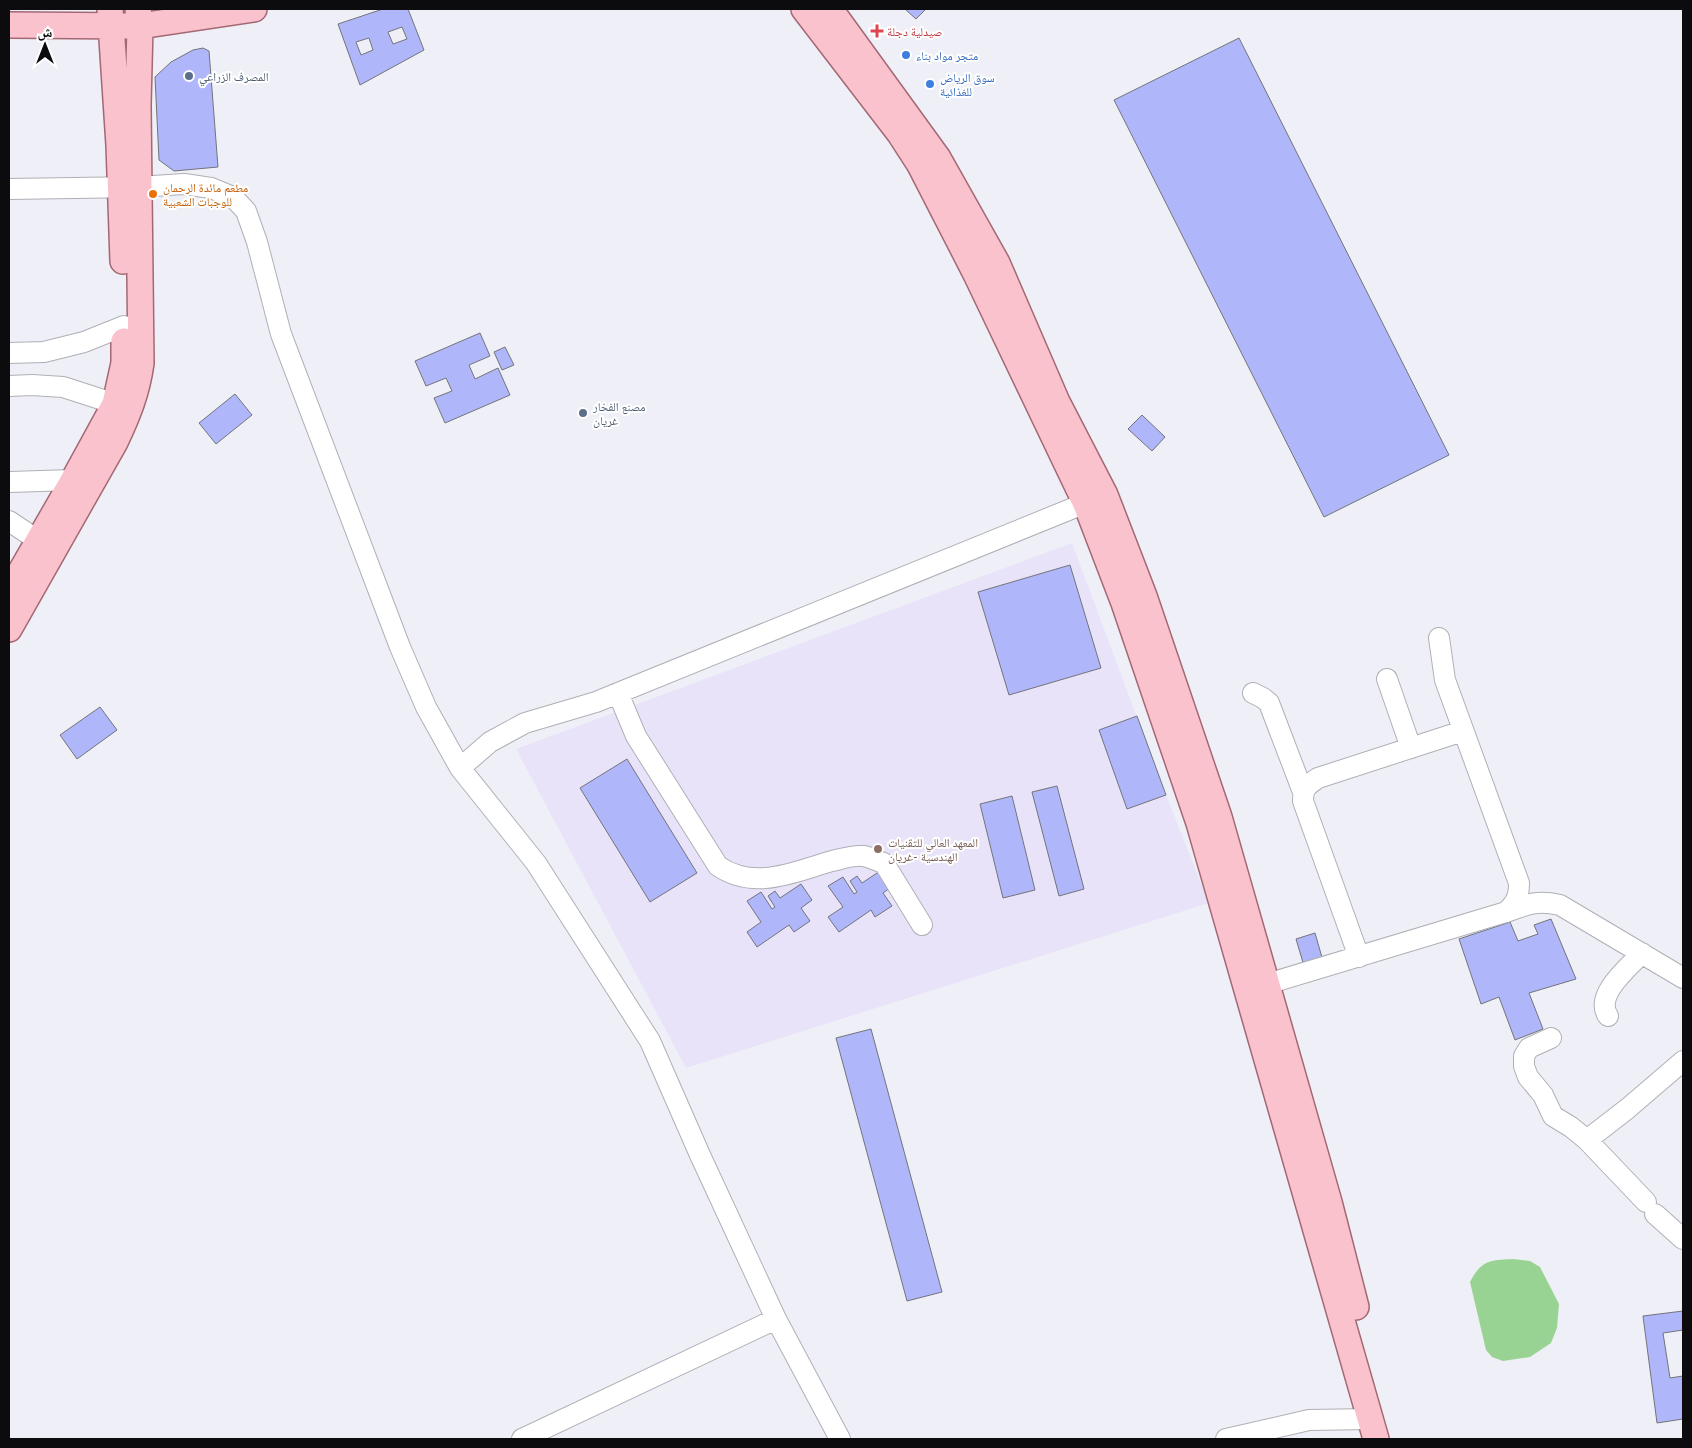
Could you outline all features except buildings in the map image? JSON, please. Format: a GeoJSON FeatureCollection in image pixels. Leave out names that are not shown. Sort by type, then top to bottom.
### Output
{"type":"FeatureCollection","features":[{"type":"Feature","properties":{"kind":"main road"},"geometry":{"type":"LineString","coordinates":[[9,26],[254,9]]}},
{"type":"Feature","properties":{"kind":"main road"},"geometry":{"type":"LineString","coordinates":[[804,9],[900,134],[929,162]]}},
{"type":"Feature","properties":{"kind":"main road"},"geometry":{"type":"LineString","coordinates":[[830,9],[929,162],[976,274],[1049,406],[1095,500],[1124,603],[1199,823],[1246,950],[1346,1303],[1393,1439]]}},
{"type":"Feature","properties":{"kind":"main road"},"geometry":{"type":"LineString","coordinates":[[9,592],[46,545],[115,442],[123,406],[124,326],[130,186],[138,105],[139,17]]}},
{"type":"Feature","properties":{"kind":"main road"},"geometry":{"type":"LineString","coordinates":[[9,629],[74,480],[138,386],[141,362],[130,186],[116,93],[111,18]]}},
{"type":"Feature","properties":{"kind":"main road"},"geometry":{"type":"LineString","coordinates":[[1246,950],[1267,984],[1329,1202],[1346,1303],[1374,1429]]}},
{"type":"Feature","properties":{"kind":"street"},"geometry":{"type":"LineString","coordinates":[[9,189],[184,184],[211,188],[233,197],[246,211],[257,242],[281,334],[400,647],[426,707],[460,768],[536,863],[650,1041],[700,1155],[776,1318],[840,1439]]}},
{"type":"Feature","properties":{"kind":"street"},"geometry":{"type":"LineString","coordinates":[[9,353],[44,352],[84,342],[124,326]]}},
{"type":"Feature","properties":{"kind":"street"},"geometry":{"type":"LineString","coordinates":[[9,386],[63,387],[123,406]]}},
{"type":"Feature","properties":{"kind":"street"},"geometry":{"type":"LineString","coordinates":[[9,482],[74,480]]}},
{"type":"Feature","properties":{"kind":"street"},"geometry":{"type":"LineString","coordinates":[[460,768],[490,742],[525,723],[596,702],[1095,500]]}},
{"type":"Feature","properties":{"kind":"street"},"geometry":{"type":"LineString","coordinates":[[9,521],[46,545]]}},
{"type":"Feature","properties":{"kind":"street"},"geometry":{"type":"LineString","coordinates":[[1439,638],[1445,680],[1519,883],[1518,898],[1514,905],[1506,912]]}},
{"type":"Feature","properties":{"kind":"street"},"geometry":{"type":"LineString","coordinates":[[1387,680],[1411,748]]}},
{"type":"Feature","properties":{"kind":"street"},"geometry":{"type":"LineString","coordinates":[[618,693],[636,736],[718,866],[740,878],[757,879],[778,876],[842,859],[861,856],[874,859],[884,864],[922,925]]}},
{"type":"Feature","properties":{"kind":"street"},"geometry":{"type":"LineString","coordinates":[[1253,693],[1263,698],[1269,704],[1303,792],[1303,800],[1359,957]]}},
{"type":"Feature","properties":{"kind":"street"},"geometry":{"type":"LineString","coordinates":[[1303,792],[1308,785],[1318,778],[1463,730]]}},
{"type":"Feature","properties":{"kind":"street"},"geometry":{"type":"LineString","coordinates":[[1516,874],[1560,905],[1683,978]]}},
{"type":"Feature","properties":{"kind":"street"},"geometry":{"type":"LineString","coordinates":[[1267,984],[1533,903],[1545,902],[1560,905]]}},
{"type":"Feature","properties":{"kind":"street"},"geometry":{"type":"LineString","coordinates":[[1608,1016],[1604,1006],[1604,999],[1608,990],[1642,953]]}},
{"type":"Feature","properties":{"kind":"street"},"geometry":{"type":"LineString","coordinates":[[1551,1038],[1529,1048],[1524,1056],[1524,1066],[1528,1077],[1543,1095],[1552,1116],[1587,1140],[1650,1208],[1683,1239]]}},
{"type":"Feature","properties":{"kind":"street"},"geometry":{"type":"LineString","coordinates":[[1587,1140],[1627,1110],[1683,1061]]}},
{"type":"Feature","properties":{"kind":"street"},"geometry":{"type":"LineString","coordinates":[[522,1439],[776,1318]]}},
{"type":"Feature","properties":{"kind":"street"},"geometry":{"type":"LineString","coordinates":[[1226,1439],[1309,1420],[1374,1429]]}},
{"type":"Feature","properties":{"kind":"shaded area","name":"المعهد العالي للتقنيات الهندسية -غريان"},"geometry":{"type":"Polygon","coordinates":[[[1072,543],[1166,795],[1209,903],[686,1068],[516,749],[1072,543]]]}},
{"type":"Feature","properties":{"kind":"green space"},"geometry":{"type":"Polygon","coordinates":[[[1513,1259],[1530,1261],[1540,1267],[1559,1304],[1557,1328],[1551,1343],[1530,1357],[1503,1361],[1492,1357],[1486,1350],[1470,1282],[1478,1269],[1483,1265],[1493,1261],[1513,1259]]]}},
{"type":"Feature","properties":{"kind":"place","name":"صيدلية دجلة"},"geometry":{"type":"Point","coordinates":[877,31]}},
{"type":"Feature","properties":{"kind":"place","name":"متجر مواد بناء"},"geometry":{"type":"Point","coordinates":[906,55]}},
{"type":"Feature","properties":{"kind":"place","name":"المصرف الزراعي"},"geometry":{"type":"Point","coordinates":[189,76]}},
{"type":"Feature","properties":{"kind":"place","name":"سوق الرياض للغذائية"},"geometry":{"type":"Point","coordinates":[930,84]}},
{"type":"Feature","properties":{"kind":"place","name":"مطعم مائدة الرحمان للوجبات الشعبية"},"geometry":{"type":"Point","coordinates":[153,194]}},
{"type":"Feature","properties":{"kind":"place","name":"مصنع الفخار غريان"},"geometry":{"type":"Point","coordinates":[583,413]}},
{"type":"Feature","properties":{"kind":"place","name":"المعهد العالي للتقنيات الهندسية -غريان"},"geometry":{"type":"Point","coordinates":[878,849]}}]}
